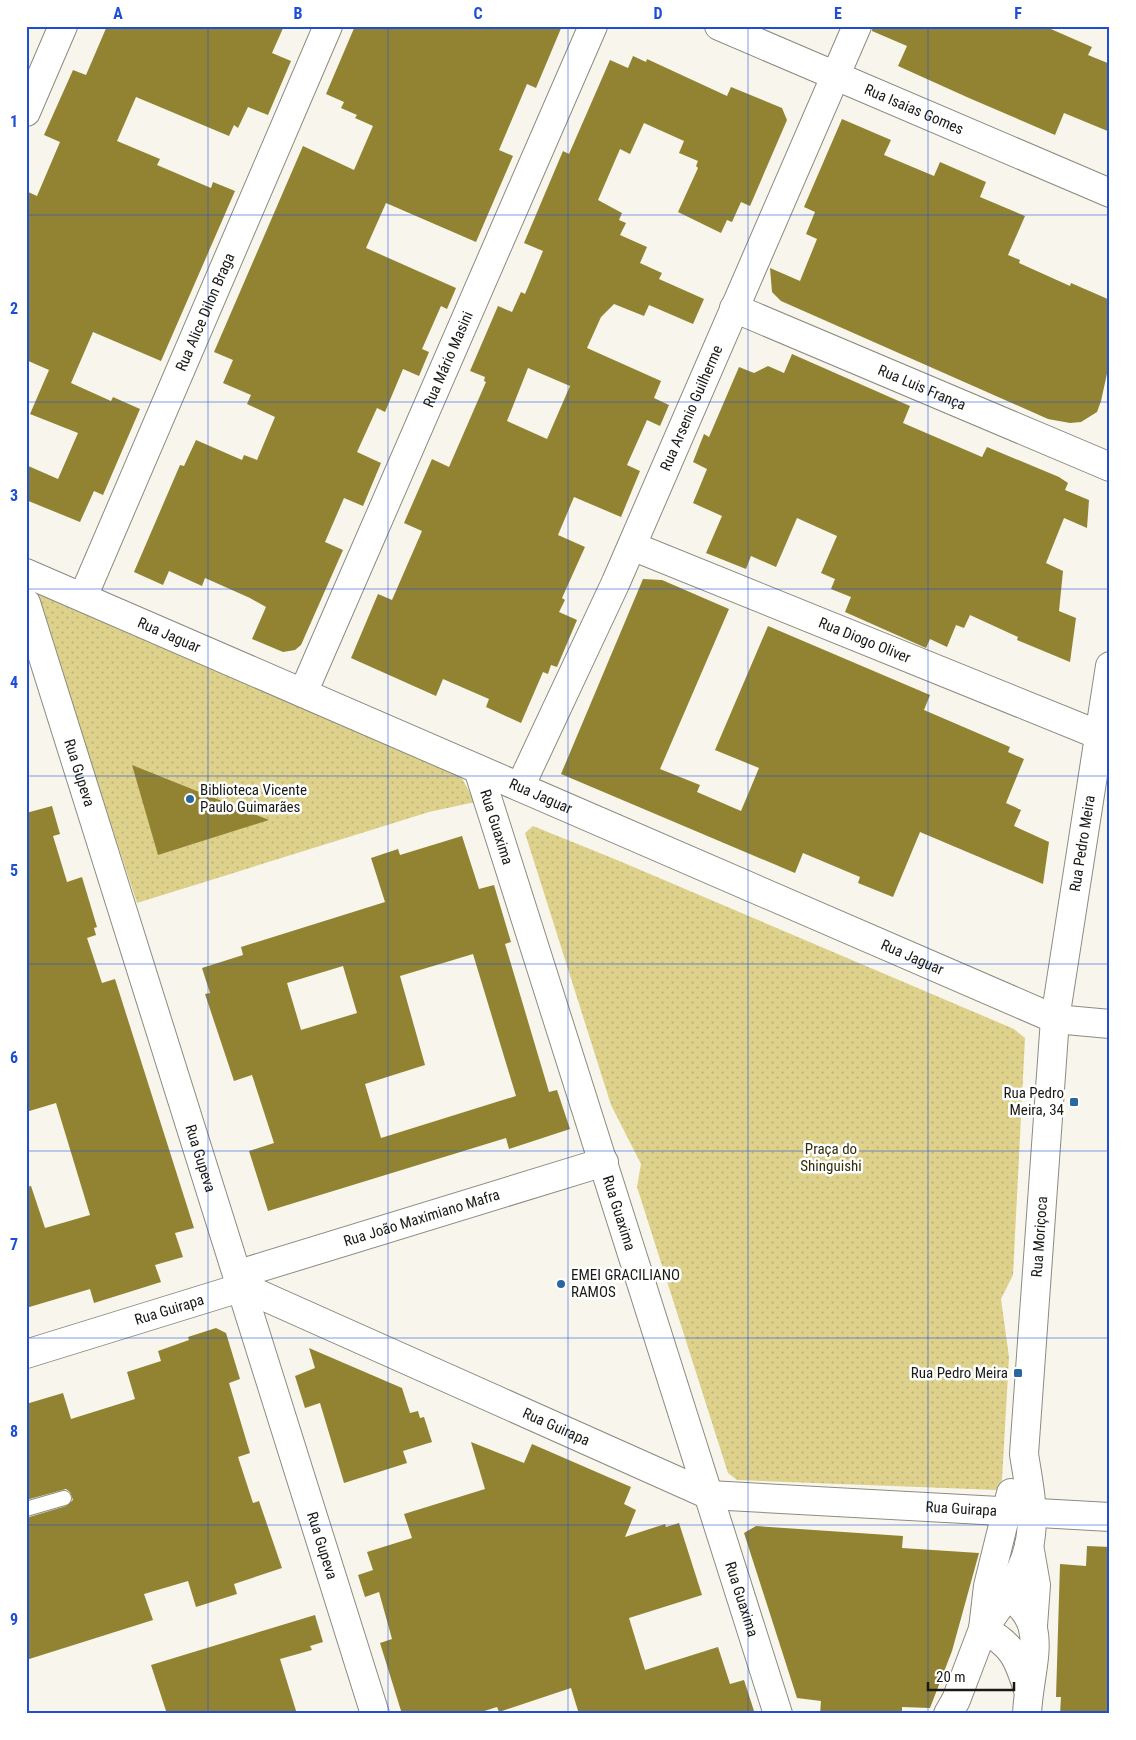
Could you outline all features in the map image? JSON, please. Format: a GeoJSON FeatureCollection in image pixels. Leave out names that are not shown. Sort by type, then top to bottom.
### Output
{"type":"FeatureCollection","features":[{"type":"Feature","properties":{"kind":"street"},"geometry":{"type":"LineString","coordinates":[[26,112],[64,26]]}},
{"type":"Feature","properties":{"kind":"street","name":"Rua Alice Dilon Braga"},"geometry":{"type":"LineString","coordinates":[[83,597],[328,26]]}},
{"type":"Feature","properties":{"kind":"street","name":"Rua Mário Masini"},"geometry":{"type":"LineString","coordinates":[[303,693],[593,26]]}},
{"type":"Feature","properties":{"kind":"street","name":"Rua Isaias Gomes"},"geometry":{"type":"LineString","coordinates":[[719,26],[1110,193]]}},
{"type":"Feature","properties":{"kind":"street","name":"Rua Arsenio Guilherme"},"geometry":{"type":"LineString","coordinates":[[520,787],[632,546],[857,26]]}},
{"type":"Feature","properties":{"kind":"street","name":"Rua Luis França"},"geometry":{"type":"LineString","coordinates":[[734,308],[1110,467]]}},
{"type":"Feature","properties":{"kind":"street","name":"Rua Diogo Oliver"},"geometry":{"type":"LineString","coordinates":[[632,546],[1099,735]]}},
{"type":"Feature","properties":{"kind":"street","name":"Rua Jaguar"},"geometry":{"type":"LineString","coordinates":[[26,573],[1055,1019],[1110,1024]]}},
{"type":"Feature","properties":{"kind":"street","name":"Rua Gupeva"},"geometry":{"type":"LineString","coordinates":[[26,603],[120,905],[241,1281],[375,1714]]}},
{"type":"Feature","properties":{"kind":"street","name":"Rua Pedro Meira"},"geometry":{"type":"LineString","coordinates":[[1055,1019],[1110,666]]}},
{"type":"Feature","properties":{"kind":"street","name":"Rua Guaxima"},"geometry":{"type":"LineString","coordinates":[[478,769],[778,1714]]}},
{"type":"Feature","properties":{"kind":"street","name":"Rua Moriçoca"},"geometry":{"type":"LineString","coordinates":[[948,1714],[956,1700],[998,1591],[1019,1511],[1055,1019]]}},
{"type":"Feature","properties":{"kind":"street","name":"Rua João Maximiano Mafra"},"geometry":{"type":"LineString","coordinates":[[241,1281],[604,1162]]}},
{"type":"Feature","properties":{"kind":"street","name":"Rua Guirapa"},"geometry":{"type":"LineString","coordinates":[[26,1354],[241,1281],[709,1495],[1110,1517]]}},
{"type":"Feature","properties":{"kind":"street","name":"Rua Moriçoca"},"geometry":{"type":"LineString","coordinates":[[998,1591],[1029,1545],[1019,1511]]}},
{"type":"Feature","properties":{"kind":"street"},"geometry":{"type":"LineString","coordinates":[[1027,1702],[1036,1642],[1033,1626],[1036,1585],[1029,1545]]}},
{"type":"Feature","properties":{"kind":"street"},"geometry":{"type":"LineString","coordinates":[[998,1591],[1020,1606],[1033,1626]]}},
{"type":"Feature","properties":{"kind":"street"},"geometry":{"type":"LineString","coordinates":[[982,1629],[1000,1638],[1010,1648],[1019,1662],[1027,1702]]}},
{"type":"Feature","properties":{"kind":"lane"},"geometry":{"type":"LineString","coordinates":[[26,1510],[64,1498]]}},
{"type":"Feature","properties":{"kind":"green space"},"geometry":{"type":"Polygon","coordinates":[[[33,589],[459,773],[475,802],[429,812],[137,903],[33,589]]]}},
{"type":"Feature","properties":{"kind":"green space","name":"Praça do Shinguishi"},"geometry":{"type":"Polygon","coordinates":[[[533,826],[1014,1029],[1025,1038],[1013,1275],[1001,1299],[1009,1357],[1002,1480],[996,1490],[737,1480],[728,1473],[637,1187],[641,1164],[611,1105],[525,833],[533,826]]]}},
{"type":"Feature","properties":{"kind":"building"},"geometry":{"type":"Polygon","coordinates":[[[107,26],[284,26],[272,53],[291,61],[268,115],[248,107],[238,128],[234,125],[229,136],[136,97],[117,141],[160,159],[157,165],[211,188],[213,182],[235,191],[161,361],[93,332],[71,383],[111,401],[113,397],[140,409],[103,495],[94,491],[80,522],[26,500],[26,465],[58,479],[78,433],[30,414],[49,370],[26,360],[26,191],[37,196],[60,142],[44,135],[73,70],[86,75],[107,26]]]}},
{"type":"Feature","properties":{"kind":"building"},"geometry":{"type":"Polygon","coordinates":[[[355,26],[562,26],[536,88],[527,84],[499,150],[513,156],[476,242],[386,203],[366,248],[456,288],[447,309],[441,306],[422,349],[429,352],[419,376],[403,369],[385,412],[377,408],[357,452],[381,463],[363,506],[344,498],[325,542],[343,550],[301,645],[295,650],[283,652],[252,639],[266,607],[250,598],[205,578],[202,586],[169,571],[163,585],[134,572],[180,465],[184,466],[196,440],[242,460],[244,455],[257,460],[275,417],[247,404],[251,395],[223,383],[233,360],[214,352],[303,146],[354,170],[373,126],[355,118],[357,115],[341,108],[344,102],[326,94],[355,26]]]}},
{"type":"Feature","properties":{"kind":"building"},"geometry":{"type":"Polygon","coordinates":[[[872,26],[1044,26],[1092,47],[1088,55],[1110,64],[1110,132],[1064,113],[1055,135],[969,98],[898,66],[907,46],[872,31],[872,26]]]}},
{"type":"Feature","properties":{"kind":"building"},"geometry":{"type":"Polygon","coordinates":[[[633,56],[646,62],[647,59],[727,96],[731,87],[782,108],[787,120],[750,206],[741,202],[732,222],[727,220],[721,233],[678,212],[698,168],[696,166],[698,161],[679,153],[684,141],[644,123],[630,154],[620,149],[598,200],[622,213],[619,220],[626,223],[620,235],[647,247],[640,263],[662,273],[659,279],[704,299],[693,324],[649,305],[644,316],[614,304],[601,317],[587,348],[661,381],[654,398],[669,405],[660,426],[647,420],[627,465],[640,471],[621,517],[574,497],[558,535],[585,547],[562,598],[565,600],[559,612],[577,620],[557,667],[551,665],[548,674],[543,672],[521,723],[486,707],[489,699],[443,679],[436,696],[351,658],[378,594],[392,600],[422,531],[404,523],[432,459],[449,467],[486,382],[484,381],[485,377],[470,371],[498,306],[512,312],[521,292],[525,294],[543,251],[524,243],[563,151],[569,154],[610,60],[628,68],[633,56]],[[528,368],[507,421],[547,439],[570,386],[528,368]]]}},
{"type":"Feature","properties":{"kind":"building"},"geometry":{"type":"Polygon","coordinates":[[[842,119],[891,140],[884,155],[934,176],[940,162],[986,182],[980,197],[1025,216],[1008,255],[1020,260],[1019,263],[1070,286],[1071,283],[1110,300],[1110,360],[1097,412],[1081,422],[1070,423],[1048,419],[781,301],[772,292],[770,268],[800,281],[817,239],[806,234],[815,212],[804,207],[842,119]]]}},
{"type":"Feature","properties":{"kind":"building"},"geometry":{"type":"Polygon","coordinates":[[[792,354],[910,406],[903,423],[982,457],[987,447],[1059,477],[1068,483],[1065,490],[1089,500],[1087,528],[1064,518],[1046,563],[1063,571],[1059,611],[1076,618],[1070,662],[1017,640],[1018,637],[970,615],[964,628],[956,625],[947,647],[930,639],[926,648],[845,612],[851,597],[831,589],[835,579],[821,573],[837,536],[797,518],[776,567],[751,556],[746,569],[706,553],[722,516],[693,503],[707,469],[693,462],[704,434],[709,437],[739,367],[754,373],[768,366],[784,373],[792,354]]]}},
{"type":"Feature","properties":{"kind":"building"},"geometry":{"type":"Polygon","coordinates":[[[643,579],[662,580],[729,609],[660,769],[700,785],[697,792],[741,811],[759,768],[715,750],[768,626],[930,695],[924,710],[1010,747],[1008,752],[1024,759],[1006,803],[1021,810],[1014,826],[1049,842],[1043,884],[920,832],[893,897],[858,883],[860,877],[803,853],[795,873],[561,774],[643,579]]]}},
{"type":"Feature","properties":{"kind":"building"},"geometry":{"type":"Polygon","coordinates":[[[132,765],[269,820],[158,855],[132,765]]]}},
{"type":"Feature","properties":{"kind":"building"},"geometry":{"type":"Polygon","coordinates":[[[52,806],[60,834],[53,836],[67,882],[82,877],[97,927],[94,928],[96,935],[87,938],[102,983],[115,979],[194,1228],[175,1233],[183,1257],[155,1265],[161,1282],[94,1303],[90,1289],[26,1308],[26,1187],[31,1186],[45,1228],[90,1215],[56,1103],[26,1112],[26,813],[52,806]]]}},
{"type":"Feature","properties":{"kind":"building"},"geometry":{"type":"Polygon","coordinates":[[[462,836],[479,889],[494,885],[511,942],[505,944],[549,1092],[557,1090],[570,1129],[509,1149],[506,1138],[268,1211],[249,1151],[274,1143],[252,1075],[234,1081],[205,994],[210,993],[202,968],[243,955],[241,947],[385,902],[371,858],[398,849],[400,855],[462,836]],[[473,954],[400,976],[425,1065],[365,1084],[381,1138],[516,1096],[473,954]],[[343,966],[287,983],[301,1030],[357,1013],[343,966]]]}},
{"type":"Feature","properties":{"kind":"building"},"geometry":{"type":"Polygon","coordinates":[[[216,1328],[226,1333],[240,1379],[229,1383],[250,1453],[238,1457],[253,1503],[259,1501],[282,1568],[234,1584],[237,1594],[196,1607],[188,1581],[144,1594],[153,1620],[26,1660],[26,1518],[66,1506],[73,1500],[70,1492],[66,1489],[26,1500],[26,1404],[63,1393],[71,1419],[135,1399],[127,1372],[161,1361],[158,1351],[189,1340],[188,1337],[216,1328]]]}},
{"type":"Feature","properties":{"kind":"building"},"geometry":{"type":"Polygon","coordinates":[[[309,1348],[402,1388],[410,1413],[418,1411],[420,1418],[424,1417],[432,1442],[403,1451],[407,1463],[344,1483],[320,1403],[305,1408],[295,1376],[315,1368],[309,1348]]]}},
{"type":"Feature","properties":{"kind":"building"},"geometry":{"type":"Polygon","coordinates":[[[471,1442],[524,1463],[532,1444],[631,1487],[624,1504],[636,1510],[625,1537],[665,1524],[666,1527],[679,1523],[702,1595],[629,1618],[645,1670],[718,1647],[730,1684],[744,1680],[755,1714],[579,1714],[571,1688],[499,1712],[497,1707],[475,1714],[402,1714],[380,1643],[392,1639],[379,1592],[365,1597],[358,1575],[373,1570],[367,1552],[412,1538],[404,1514],[485,1489],[471,1442]]]}},
{"type":"Feature","properties":{"kind":"building"},"geometry":{"type":"Polygon","coordinates":[[[756,1526],[903,1536],[902,1548],[979,1553],[952,1651],[930,1708],[902,1707],[902,1714],[820,1714],[821,1701],[797,1698],[744,1533],[756,1526]]]}},
{"type":"Feature","properties":{"kind":"building"},"geometry":{"type":"Polygon","coordinates":[[[1087,1546],[1110,1547],[1110,1714],[1060,1714],[1061,1697],[1056,1697],[1060,1564],[1086,1566],[1087,1546]]]}},
{"type":"Feature","properties":{"kind":"building"},"geometry":{"type":"Polygon","coordinates":[[[315,1615],[323,1642],[310,1646],[312,1650],[280,1659],[297,1714],[167,1714],[151,1665],[315,1615]]]}},
{"type":"Feature","properties":{"kind":"place","name":"Biblioteca Vicente Paulo Guimarães"},"geometry":{"type":"Point","coordinates":[190,799]}},
{"type":"Feature","properties":{"kind":"place","name":"Rua Pedro Meira, 34"},"geometry":{"type":"Point","coordinates":[1074,1102]}},
{"type":"Feature","properties":{"kind":"place","name":"EMEI GRACILIANO RAMOS"},"geometry":{"type":"Point","coordinates":[561,1284]}},
{"type":"Feature","properties":{"kind":"place","name":"Rua Pedro Meira"},"geometry":{"type":"Point","coordinates":[1018,1373]}}]}
